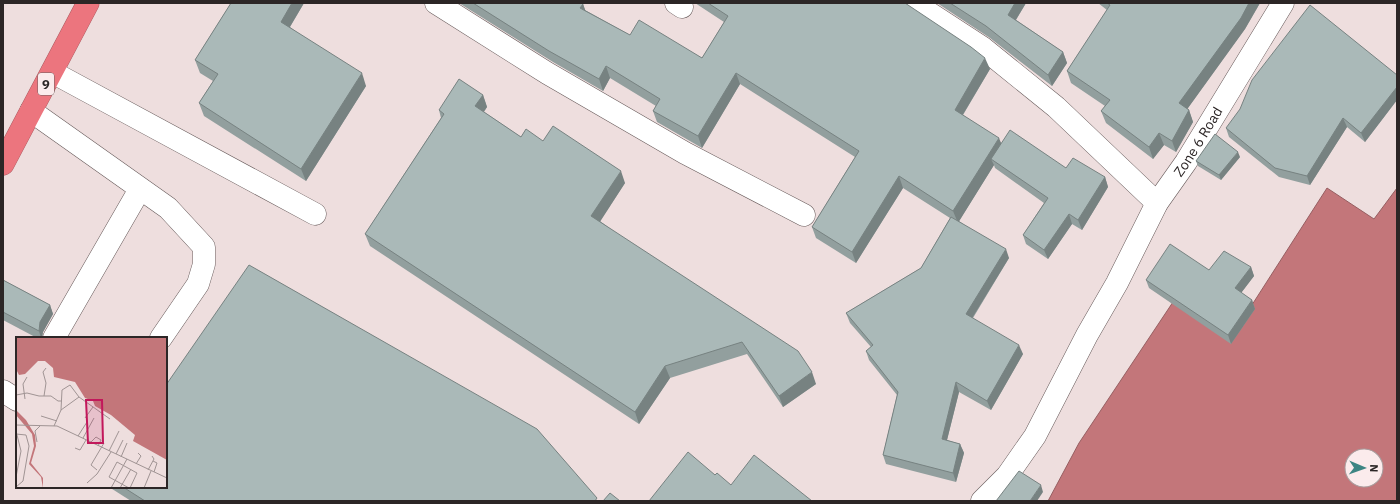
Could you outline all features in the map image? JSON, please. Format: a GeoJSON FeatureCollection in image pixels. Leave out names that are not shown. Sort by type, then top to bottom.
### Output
{"type":"FeatureCollection","features":[{"type":"Feature","properties":{"kind":"highway","name":"9"},"geometry":{"type":"LineString","coordinates":[[3,164],[88,3]]}},
{"type":"Feature","properties":{"kind":"street"},"geometry":{"type":"LineString","coordinates":[[436,3],[547,73],[671,145],[804,215]]}},
{"type":"Feature","properties":{"kind":"street"},"geometry":{"type":"LineString","coordinates":[[914,3],[983,48],[1056,107],[1157,203]]}},
{"type":"Feature","properties":{"kind":"street","name":"Zone 6 Road"},"geometry":{"type":"LineString","coordinates":[[982,501],[1007,476],[1035,436],[1087,335],[1117,283],[1157,203],[1186,162],[1283,3]]}},
{"type":"Feature","properties":{"kind":"street"},"geometry":{"type":"LineString","coordinates":[[52,72],[315,214]]}},
{"type":"Feature","properties":{"kind":"street"},"geometry":{"type":"LineString","coordinates":[[32,111],[168,208],[204,247],[204,264],[198,284],[163,337]]}},
{"type":"Feature","properties":{"kind":"street"},"geometry":{"type":"LineString","coordinates":[[55,337],[140,189]]}},
{"type":"Feature","properties":{"kind":"street"},"geometry":{"type":"LineString","coordinates":[[3,391],[16,399]]}},
{"type":"Feature","properties":{"kind":"shaded area"},"geometry":{"type":"Polygon","coordinates":[[[1327,188],[1374,219],[1397,188],[1397,501],[1048,501],[1079,443],[1187,281],[1241,322],[1327,188]]]}},
{"type":"Feature","properties":{"kind":"building"},"geometry":{"type":"Polygon","coordinates":[[[231,3],[292,3],[281,22],[362,73],[301,169],[199,103],[218,74],[195,60],[231,3]]]}},
{"type":"Feature","properties":{"kind":"building"},"geometry":{"type":"Polygon","coordinates":[[[473,3],[582,3],[583,4],[580,8],[630,35],[639,20],[702,58],[728,16],[708,3],[905,3],[985,58],[955,110],[999,138],[953,211],[899,176],[852,252],[812,227],[859,151],[736,73],[698,136],[653,111],[660,99],[606,66],[599,79],[549,51],[473,3]]]}},
{"type":"Feature","properties":{"kind":"building"},"geometry":{"type":"Polygon","coordinates":[[[950,3],[1015,3],[1008,15],[1063,52],[1048,75],[986,26],[950,3]]]}},
{"type":"Feature","properties":{"kind":"building"},"geometry":{"type":"Polygon","coordinates":[[[1107,3],[1249,3],[1241,18],[1179,103],[1189,110],[1172,141],[1159,133],[1149,147],[1101,111],[1110,100],[1067,71],[1110,5],[1107,3]]]}},
{"type":"Feature","properties":{"kind":"building"},"geometry":{"type":"Polygon","coordinates":[[[1310,5],[1397,75],[1397,87],[1361,133],[1343,118],[1307,176],[1275,168],[1226,128],[1240,109],[1252,80],[1310,5]]]}},
{"type":"Feature","properties":{"kind":"building"},"geometry":{"type":"Polygon","coordinates":[[[459,79],[483,95],[475,106],[521,137],[526,129],[543,141],[553,126],[621,171],[591,216],[798,351],[812,372],[779,396],[742,342],[665,366],[635,412],[365,234],[444,114],[439,110],[459,79]]]}},
{"type":"Feature","properties":{"kind":"building"},"geometry":{"type":"Polygon","coordinates":[[[1010,130],[1066,168],[1073,158],[1105,177],[1078,220],[1069,214],[1044,250],[1023,235],[1048,198],[991,159],[1010,130]]]}},
{"type":"Feature","properties":{"kind":"building"},"geometry":{"type":"Polygon","coordinates":[[[1215,134],[1238,152],[1219,175],[1196,161],[1215,134]]]}},
{"type":"Feature","properties":{"kind":"building"},"geometry":{"type":"Polygon","coordinates":[[[951,217],[1006,249],[966,314],[1019,345],[987,401],[956,382],[942,439],[960,444],[953,473],[883,455],[898,392],[866,351],[873,345],[846,313],[921,268],[951,217]]]}},
{"type":"Feature","properties":{"kind":"building"},"geometry":{"type":"Polygon","coordinates":[[[1170,244],[1209,270],[1224,251],[1251,267],[1235,288],[1252,300],[1228,335],[1146,280],[1170,244]]]}},
{"type":"Feature","properties":{"kind":"building"},"geometry":{"type":"Polygon","coordinates":[[[249,265],[537,429],[597,498],[595,501],[145,501],[125,488],[167,488],[167,384],[249,265]]]}},
{"type":"Feature","properties":{"kind":"building"},"geometry":{"type":"Polygon","coordinates":[[[3,280],[50,305],[40,322],[39,331],[3,312],[3,280]]]}},
{"type":"Feature","properties":{"kind":"building"},"geometry":{"type":"Polygon","coordinates":[[[688,452],[715,475],[717,473],[731,485],[754,455],[812,501],[649,501],[688,452]]]}},
{"type":"Feature","properties":{"kind":"building"},"geometry":{"type":"Polygon","coordinates":[[[1019,471],[1041,485],[1030,501],[996,501],[1019,471]]]}},
{"type":"Feature","properties":{"kind":"building"},"geometry":{"type":"Polygon","coordinates":[[[610,493],[620,501],[603,501],[610,493]]]}}]}
